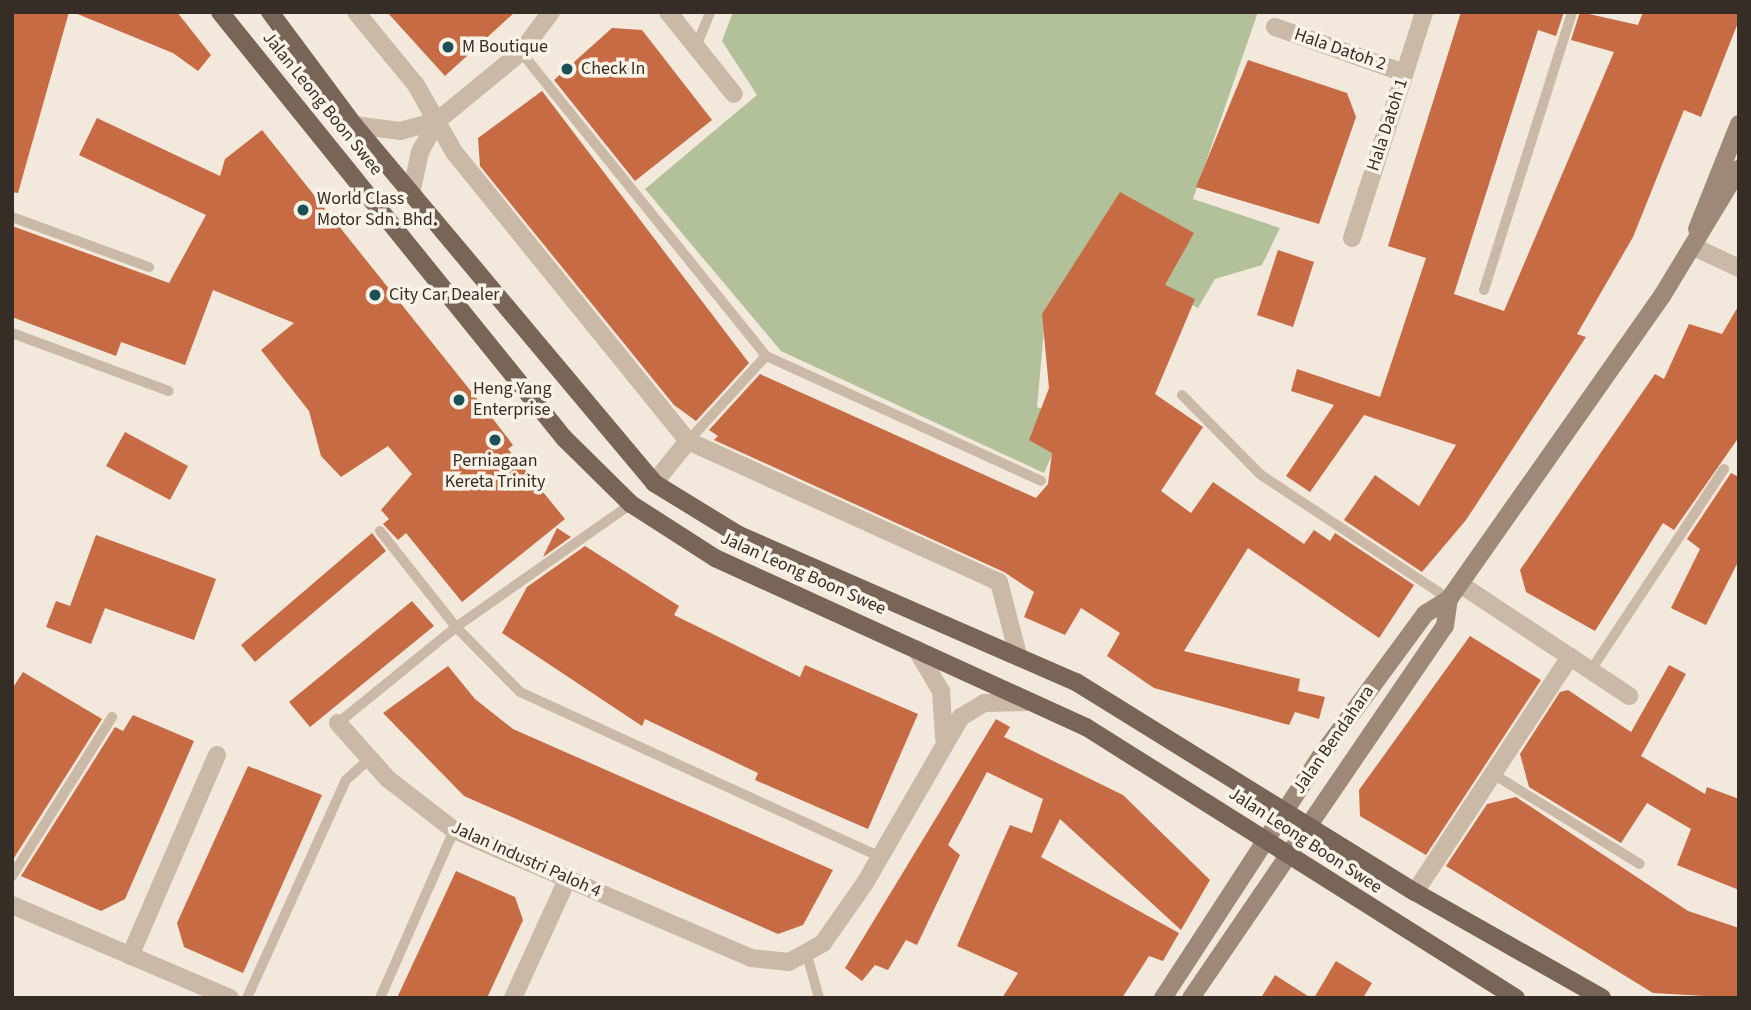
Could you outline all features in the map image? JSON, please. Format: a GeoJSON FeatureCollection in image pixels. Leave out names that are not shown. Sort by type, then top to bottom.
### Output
{"type":"FeatureCollection","features":[{"type":"Feature","properties":{"kind":"main road","name":"Jalan Leong Boon Swee"},"geometry":{"type":"LineString","coordinates":[[220,12],[564,438],[631,504],[715,558],[1039,702],[1516,998]]}},
{"type":"Feature","properties":{"kind":"main road","name":"Jalan Leong Boon Swee"},"geometry":{"type":"LineString","coordinates":[[270,12],[354,125],[654,483],[739,535],[1018,654],[1076,682],[1415,892],[1602,998]]}},
{"type":"Feature","properties":{"kind":"main road","name":"Jalan Bendahara"},"geometry":{"type":"LineString","coordinates":[[1692,246],[1739,124]]}},
{"type":"Feature","properties":{"kind":"main road","name":"Jalan Bendahara"},"geometry":{"type":"LineString","coordinates":[[1163,998],[1264,841],[1425,614],[1455,591],[1692,246],[1739,169]]}},
{"type":"Feature","properties":{"kind":"main road","name":"Jalan Bendahara"},"geometry":{"type":"LineString","coordinates":[[1191,998],[1445,626],[1455,591]]}},
{"type":"Feature","properties":{"kind":"main road"},"geometry":{"type":"LineString","coordinates":[[1284,812],[1287,856]]}},
{"type":"Feature","properties":{"kind":"main road"},"geometry":{"type":"LineString","coordinates":[[1264,841],[1307,827]]}},
{"type":"Feature","properties":{"kind":"street"},"geometry":{"type":"LineString","coordinates":[[356,12],[437,121],[454,152],[688,441],[999,582],[1018,654]]}},
{"type":"Feature","properties":{"kind":"street"},"geometry":{"type":"LineString","coordinates":[[411,194],[420,152],[437,121],[521,52],[551,12]]}},
{"type":"Feature","properties":{"kind":"street"},"geometry":{"type":"LineString","coordinates":[[668,12],[734,94]]}},
{"type":"Feature","properties":{"kind":"street","name":"Hala Datoh 1"},"geometry":{"type":"LineString","coordinates":[[1352,238],[1424,12]]}},
{"type":"Feature","properties":{"kind":"street","name":"Hala Datoh 2"},"geometry":{"type":"LineString","coordinates":[[1275,27],[1404,73]]}},
{"type":"Feature","properties":{"kind":"street"},"geometry":{"type":"LineString","coordinates":[[354,125],[400,131],[437,121]]}},
{"type":"Feature","properties":{"kind":"street"},"geometry":{"type":"LineString","coordinates":[[1692,246],[1739,268]]}},
{"type":"Feature","properties":{"kind":"street"},"geometry":{"type":"LineString","coordinates":[[654,483],[688,441]]}},
{"type":"Feature","properties":{"kind":"street"},"geometry":{"type":"LineString","coordinates":[[1455,591],[1570,657],[1629,696]]}},
{"type":"Feature","properties":{"kind":"street"},"geometry":{"type":"LineString","coordinates":[[916,649],[941,691],[944,738]]}},
{"type":"Feature","properties":{"kind":"street"},"geometry":{"type":"LineString","coordinates":[[1415,892],[1570,657]]}},
{"type":"Feature","properties":{"kind":"street"},"geometry":{"type":"LineString","coordinates":[[807,955],[823,943],[881,857],[944,738],[978,705],[1039,702]]}},
{"type":"Feature","properties":{"kind":"street","name":"Jalan Industri Paloh 4"},"geometry":{"type":"LineString","coordinates":[[338,723],[368,760],[454,830],[751,958],[789,961],[807,955]]}},
{"type":"Feature","properties":{"kind":"street"},"geometry":{"type":"LineString","coordinates":[[130,956],[217,755]]}},
{"type":"Feature","properties":{"kind":"street"},"geometry":{"type":"LineString","coordinates":[[513,998],[567,880]]}},
{"type":"Feature","properties":{"kind":"street"},"geometry":{"type":"LineString","coordinates":[[12,905],[230,998]]}},
{"type":"Feature","properties":{"kind":"lane"},"geometry":{"type":"LineString","coordinates":[[696,47],[709,12]]}},
{"type":"Feature","properties":{"kind":"lane"},"geometry":{"type":"LineString","coordinates":[[1484,290],[1572,12]]}},
{"type":"Feature","properties":{"kind":"lane"},"geometry":{"type":"LineString","coordinates":[[521,52],[766,356],[1041,481]]}},
{"type":"Feature","properties":{"kind":"lane"},"geometry":{"type":"LineString","coordinates":[[12,217],[149,267]]}},
{"type":"Feature","properties":{"kind":"lane"},"geometry":{"type":"LineString","coordinates":[[12,332],[169,391]]}},
{"type":"Feature","properties":{"kind":"lane"},"geometry":{"type":"LineString","coordinates":[[688,441],[766,356]]}},
{"type":"Feature","properties":{"kind":"lane"},"geometry":{"type":"LineString","coordinates":[[1182,395],[1261,475],[1455,591]]}},
{"type":"Feature","properties":{"kind":"lane"},"geometry":{"type":"LineString","coordinates":[[1591,670],[1724,469]]}},
{"type":"Feature","properties":{"kind":"lane","name":"Jalan Industri Paloh 4"},"geometry":{"type":"LineString","coordinates":[[338,723],[456,627],[631,504]]}},
{"type":"Feature","properties":{"kind":"lane"},"geometry":{"type":"LineString","coordinates":[[380,531],[492,669],[552,710],[881,857]]}},
{"type":"Feature","properties":{"kind":"lane"},"geometry":{"type":"LineString","coordinates":[[12,876],[112,717]]}},
{"type":"Feature","properties":{"kind":"lane"},"geometry":{"type":"LineString","coordinates":[[247,998],[346,780],[368,760]]}},
{"type":"Feature","properties":{"kind":"lane"},"geometry":{"type":"LineString","coordinates":[[1493,774],[1640,864]]}},
{"type":"Feature","properties":{"kind":"lane"},"geometry":{"type":"LineString","coordinates":[[380,998],[454,830]]}},
{"type":"Feature","properties":{"kind":"lane"},"geometry":{"type":"LineString","coordinates":[[807,955],[819,998]]}},
{"type":"Feature","properties":{"kind":"green space"},"geometry":{"type":"Polygon","coordinates":[[[733,12],[1258,12],[1193,199],[1280,228],[1262,265],[1215,279],[1198,308],[1085,249],[1045,319],[1037,407],[1068,419],[1044,473],[781,351],[645,189],[757,95],[722,41],[733,12]]]}},
{"type":"Feature","properties":{"kind":"building"},"geometry":{"type":"Polygon","coordinates":[[[12,12],[69,12],[18,193],[12,192],[12,12]]]}},
{"type":"Feature","properties":{"kind":"building"},"geometry":{"type":"Polygon","coordinates":[[[177,12],[211,55],[198,71],[173,53],[75,13],[177,12]]]}},
{"type":"Feature","properties":{"kind":"building","name":"M Boutique"},"geometry":{"type":"Polygon","coordinates":[[[387,12],[515,12],[445,76],[387,12]]]}},
{"type":"Feature","properties":{"kind":"building"},"geometry":{"type":"Polygon","coordinates":[[[1461,12],[1564,12],[1556,36],[1538,30],[1454,294],[1504,311],[1614,52],[1571,40],[1580,12],[1638,25],[1643,12],[1739,12],[1739,20],[1701,117],[1684,110],[1633,237],[1577,334],[1586,337],[1466,520],[1422,572],[1344,520],[1375,475],[1419,506],[1456,445],[1364,415],[1310,492],[1286,476],[1334,405],[1291,391],[1297,369],[1380,397],[1426,258],[1388,246],[1461,12]]]}},
{"type":"Feature","properties":{"kind":"building"},"geometry":{"type":"Polygon","coordinates":[[[612,28],[642,30],[712,120],[635,181],[554,80],[612,28]]]}},
{"type":"Feature","properties":{"kind":"building"},"geometry":{"type":"Polygon","coordinates":[[[1248,60],[1347,93],[1356,117],[1319,224],[1196,187],[1248,60]]]}},
{"type":"Feature","properties":{"kind":"building"},"geometry":{"type":"Polygon","coordinates":[[[542,91],[749,363],[696,421],[674,405],[480,166],[478,138],[542,91]]]}},
{"type":"Feature","properties":{"kind":"building"},"geometry":{"type":"Polygon","coordinates":[[[97,118],[220,176],[225,159],[262,130],[486,410],[513,445],[508,449],[565,519],[462,602],[406,533],[398,540],[383,524],[389,519],[381,510],[412,474],[388,446],[341,477],[321,456],[309,411],[261,350],[294,323],[213,290],[185,365],[121,342],[116,356],[12,317],[12,226],[169,283],[206,215],[79,155],[97,118]]]}},
{"type":"Feature","properties":{"kind":"building"},"geometry":{"type":"Polygon","coordinates":[[[1120,192],[1194,233],[1165,285],[1195,299],[1155,394],[1203,427],[1161,491],[1191,513],[1213,482],[1304,544],[1314,530],[1330,541],[1335,533],[1414,585],[1379,638],[1248,548],[1184,651],[1300,679],[1298,691],[1325,697],[1319,719],[1295,712],[1289,725],[1154,688],[1107,656],[1120,633],[1081,608],[1065,635],[1024,617],[1034,592],[1004,572],[714,440],[718,436],[709,430],[760,374],[1036,498],[1048,484],[1052,453],[1029,440],[1049,388],[1042,314],[1120,192]]]}},
{"type":"Feature","properties":{"kind":"building"},"geometry":{"type":"Polygon","coordinates":[[[1278,250],[1314,262],[1293,327],[1257,315],[1278,250]]]}},
{"type":"Feature","properties":{"kind":"building"},"geometry":{"type":"Polygon","coordinates":[[[1739,305],[1739,437],[1674,530],[1663,523],[1595,631],[1526,592],[1520,570],[1655,374],[1664,379],[1689,324],[1722,334],[1739,305]]]}},
{"type":"Feature","properties":{"kind":"building"},"geometry":{"type":"Polygon","coordinates":[[[125,432],[188,466],[170,500],[106,466],[125,432]]]}},
{"type":"Feature","properties":{"kind":"building"},"geometry":{"type":"Polygon","coordinates":[[[1731,473],[1739,477],[1739,560],[1706,625],[1671,608],[1700,549],[1687,539],[1731,473]]]}},
{"type":"Feature","properties":{"kind":"building"},"geometry":{"type":"Polygon","coordinates":[[[557,528],[571,537],[543,557],[557,528]]]}},
{"type":"Feature","properties":{"kind":"building"},"geometry":{"type":"Polygon","coordinates":[[[372,533],[386,551],[255,662],[241,645],[372,533]]]}},
{"type":"Feature","properties":{"kind":"building"},"geometry":{"type":"Polygon","coordinates":[[[96,535],[216,579],[194,640],[105,608],[91,644],[46,627],[56,601],[70,606],[96,535]]]}},
{"type":"Feature","properties":{"kind":"building"},"geometry":{"type":"Polygon","coordinates":[[[585,546],[679,606],[674,615],[800,677],[805,665],[918,714],[868,829],[755,780],[758,773],[645,719],[642,726],[502,633],[527,587],[585,546]]]}},
{"type":"Feature","properties":{"kind":"building"},"geometry":{"type":"Polygon","coordinates":[[[412,601],[434,626],[310,727],[289,702],[412,601]]]}},
{"type":"Feature","properties":{"kind":"building"},"geometry":{"type":"Polygon","coordinates":[[[1470,636],[1541,680],[1426,855],[1360,816],[1359,790],[1470,636]]]}},
{"type":"Feature","properties":{"kind":"building"},"geometry":{"type":"Polygon","coordinates":[[[1669,665],[1686,674],[1641,756],[1705,794],[1707,787],[1739,799],[1739,890],[1677,865],[1691,829],[1647,803],[1621,843],[1529,787],[1520,754],[1560,692],[1568,690],[1631,732],[1669,665]]]}},
{"type":"Feature","properties":{"kind":"building"},"geometry":{"type":"Polygon","coordinates":[[[448,666],[475,699],[513,729],[833,870],[803,925],[778,934],[464,796],[383,713],[448,666]]]}},
{"type":"Feature","properties":{"kind":"building"},"geometry":{"type":"Polygon","coordinates":[[[23,672],[102,719],[12,861],[12,689],[23,672]]]}},
{"type":"Feature","properties":{"kind":"building"},"geometry":{"type":"Polygon","coordinates":[[[133,715],[194,741],[125,899],[101,911],[21,876],[115,727],[123,731],[133,715]]]}},
{"type":"Feature","properties":{"kind":"building"},"geometry":{"type":"Polygon","coordinates":[[[996,719],[1010,727],[1004,737],[1123,795],[1210,880],[1181,930],[1060,819],[1041,857],[1179,933],[1163,961],[1149,956],[1122,998],[1002,998],[1018,973],[957,946],[1010,825],[1032,833],[1043,799],[987,772],[948,845],[960,855],[917,945],[906,940],[888,970],[875,965],[862,981],[845,968],[996,719]]]}},
{"type":"Feature","properties":{"kind":"building"},"geometry":{"type":"Polygon","coordinates":[[[248,766],[322,795],[243,973],[184,947],[177,923],[248,766]]]}},
{"type":"Feature","properties":{"kind":"building"},"geometry":{"type":"Polygon","coordinates":[[[1516,797],[1688,911],[1739,928],[1739,998],[1653,993],[1446,866],[1487,804],[1516,797]]]}},
{"type":"Feature","properties":{"kind":"building"},"geometry":{"type":"Polygon","coordinates":[[[456,871],[515,897],[523,920],[487,998],[397,998],[456,871]]]}},
{"type":"Feature","properties":{"kind":"building"},"geometry":{"type":"Polygon","coordinates":[[[1336,961],[1372,983],[1363,998],[1314,998],[1336,961]]]}},
{"type":"Feature","properties":{"kind":"building"},"geometry":{"type":"Polygon","coordinates":[[[1275,975],[1311,998],[1261,998],[1275,975]]]}},
{"type":"Feature","properties":{"kind":"place","name":"M Boutique"},"geometry":{"type":"Point","coordinates":[448,47]}},
{"type":"Feature","properties":{"kind":"place","name":"Check In"},"geometry":{"type":"Point","coordinates":[567,69]}},
{"type":"Feature","properties":{"kind":"place","name":"World Class Motor Sdn. Bhd."},"geometry":{"type":"Point","coordinates":[303,210]}},
{"type":"Feature","properties":{"kind":"place","name":"City Car Dealer"},"geometry":{"type":"Point","coordinates":[375,295]}},
{"type":"Feature","properties":{"kind":"place","name":"Heng Yang Enterprise"},"geometry":{"type":"Point","coordinates":[459,400]}},
{"type":"Feature","properties":{"kind":"place","name":"Perniagaan Kereta Trinity"},"geometry":{"type":"Point","coordinates":[495,440]}}]}
